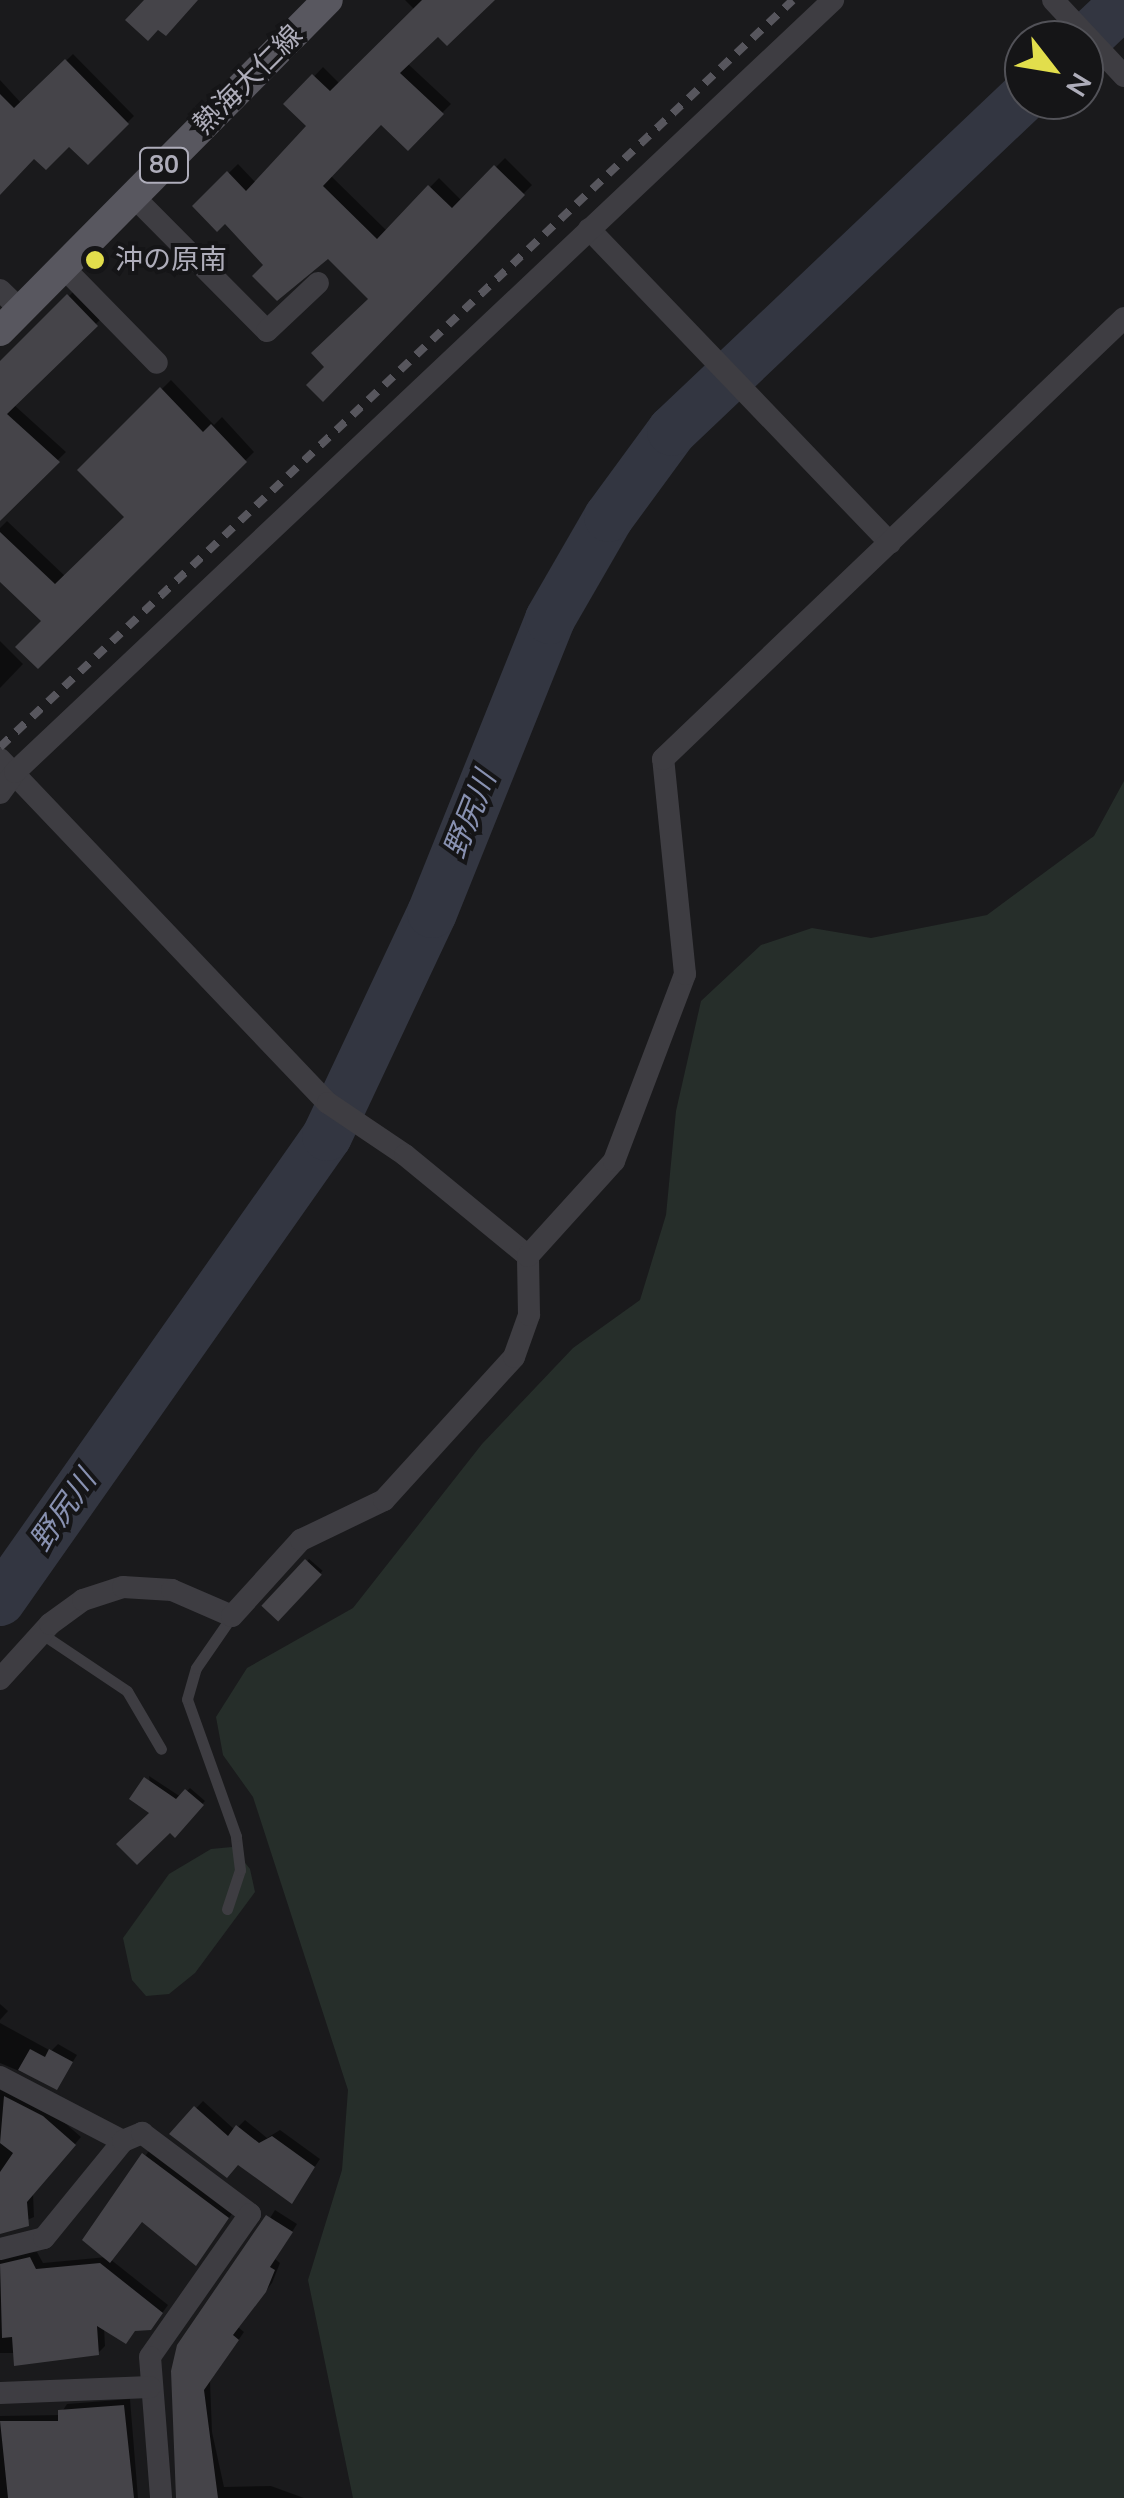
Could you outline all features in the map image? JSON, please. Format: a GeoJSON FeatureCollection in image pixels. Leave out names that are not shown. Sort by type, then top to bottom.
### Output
{"type":"FeatureCollection","features":[{"type":"Feature","properties":{"kind":"main road","name":"熱海大仁線"},"geometry":{"type":"LineString","coordinates":[[7,310],[63,267],[328,0]]}},
{"type":"Feature","properties":{"kind":"street"},"geometry":{"type":"LineString","coordinates":[[0,793],[8,765],[833,0]]}},
{"type":"Feature","properties":{"kind":"street"},"geometry":{"type":"LineString","coordinates":[[1053,0],[1124,76]]}},
{"type":"Feature","properties":{"kind":"street"},"geometry":{"type":"LineString","coordinates":[[133,196],[267,331],[318,283]]}},
{"type":"Feature","properties":{"kind":"street"},"geometry":{"type":"LineString","coordinates":[[589,229],[890,543]]}},
{"type":"Feature","properties":{"kind":"street"},"geometry":{"type":"LineString","coordinates":[[63,267],[157,363]]}},
{"type":"Feature","properties":{"kind":"street"},"geometry":{"type":"LineString","coordinates":[[0,1678],[42,1634],[83,1600],[122,1587],[172,1590],[232,1616],[301,1540],[384,1500],[514,1357],[529,1314],[528,1256],[614,1161],[686,974],[663,759],[1124,318]]}},
{"type":"Feature","properties":{"kind":"street"},"geometry":{"type":"LineString","coordinates":[[8,765],[328,1102],[528,1256]]}},
{"type":"Feature","properties":{"kind":"street"},"geometry":{"type":"LineString","coordinates":[[0,2077],[123,2142]]}},
{"type":"Feature","properties":{"kind":"street"},"geometry":{"type":"LineString","coordinates":[[0,2248],[44,2238],[123,2142],[142,2133],[153,2136],[250,2214],[158,2338],[150,2387],[161,2498]]}},
{"type":"Feature","properties":{"kind":"street"},"geometry":{"type":"LineString","coordinates":[[0,2392],[150,2387]]}},
{"type":"Feature","properties":{"kind":"lane"},"geometry":{"type":"LineString","coordinates":[[227,1909],[240,1870],[236,1836],[187,1699],[196,1668],[232,1616]]}},
{"type":"Feature","properties":{"kind":"lane"},"geometry":{"type":"LineString","coordinates":[[42,1634],[127,1691],[161,1749]]}},
{"type":"Feature","properties":{"kind":"shaded area"},"geometry":{"type":"Polygon","coordinates":[[[1124,781],[1124,2498],[353,2498],[308,2280],[342,2170],[348,2090],[253,1797],[223,1755],[216,1717],[247,1668],[353,1608],[482,1444],[573,1348],[640,1300],[666,1215],[676,1111],[701,1001],[761,945],[812,928],[871,938],[987,915],[1094,836],[1124,781]]]}},
{"type":"Feature","properties":{"kind":"shaded area"},"geometry":{"type":"Polygon","coordinates":[[[232,1847],[250,1869],[255,1892],[195,1973],[169,1994],[146,1996],[132,1980],[123,1938],[169,1874],[211,1849],[232,1847]]]}},
{"type":"Feature","properties":{"kind":"building"},"geometry":{"type":"Polygon","coordinates":[[[144,0],[198,0],[166,36],[158,30],[148,41],[125,20],[144,0]]]}},
{"type":"Feature","properties":{"kind":"building"},"geometry":{"type":"Polygon","coordinates":[[[422,0],[495,0],[447,46],[438,37],[400,73],[444,114],[408,151],[381,125],[323,186],[377,239],[428,185],[452,208],[494,165],[525,195],[323,402],[306,385],[324,367],[311,353],[368,299],[328,259],[277,301],[252,276],[263,265],[225,224],[217,232],[192,206],[227,171],[246,191],[306,126],[283,104],[312,74],[330,91],[422,0]]]}},
{"type":"Feature","properties":{"kind":"building"},"geometry":{"type":"Polygon","coordinates":[[[65,59],[129,124],[88,165],[69,147],[46,170],[34,159],[0,195],[0,94],[14,108],[65,59]]]}},
{"type":"Feature","properties":{"kind":"building"},"geometry":{"type":"Polygon","coordinates":[[[67,294],[98,326],[7,414],[60,462],[0,521],[0,361],[67,294]]]}},
{"type":"Feature","properties":{"kind":"building"},"geometry":{"type":"Polygon","coordinates":[[[160,387],[203,432],[211,424],[247,462],[38,669],[15,647],[41,621],[0,582],[0,532],[55,584],[124,517],[77,470],[160,387]]]}},
{"type":"Feature","properties":{"kind":"building"},"geometry":{"type":"Polygon","coordinates":[[[305,1559],[322,1575],[278,1621],[261,1606],[305,1559]]]}},
{"type":"Feature","properties":{"kind":"building"},"geometry":{"type":"Polygon","coordinates":[[[144,1777],[176,1799],[185,1789],[204,1805],[175,1838],[170,1833],[137,1865],[116,1844],[149,1813],[129,1799],[144,1777]]]}},
{"type":"Feature","properties":{"kind":"building"},"geometry":{"type":"Polygon","coordinates":[[[30,2049],[45,2057],[49,2049],[73,2062],[57,2090],[18,2070],[30,2049]]]}},
{"type":"Feature","properties":{"kind":"building"},"geometry":{"type":"Polygon","coordinates":[[[4,2096],[43,2116],[76,2145],[27,2202],[29,2226],[0,2234],[0,2172],[13,2153],[0,2143],[4,2096]]]}},
{"type":"Feature","properties":{"kind":"building"},"geometry":{"type":"Polygon","coordinates":[[[194,2106],[228,2136],[236,2125],[259,2143],[272,2136],[315,2167],[292,2204],[238,2165],[227,2178],[169,2134],[194,2106]]]}},
{"type":"Feature","properties":{"kind":"building"},"geometry":{"type":"Polygon","coordinates":[[[142,2153],[229,2218],[196,2266],[142,2222],[110,2263],[82,2240],[142,2153]]]}},
{"type":"Feature","properties":{"kind":"building"},"geometry":{"type":"Polygon","coordinates":[[[266,2215],[293,2232],[270,2267],[275,2270],[266,2292],[233,2335],[239,2340],[204,2390],[218,2498],[176,2498],[171,2371],[177,2345],[266,2215]]]}},
{"type":"Feature","properties":{"kind":"building"},"geometry":{"type":"Polygon","coordinates":[[[30,2257],[36,2269],[100,2263],[163,2313],[151,2330],[135,2331],[126,2344],[97,2326],[99,2355],[14,2366],[12,2337],[2,2338],[0,2264],[30,2257]]]}},
{"type":"Feature","properties":{"kind":"building"},"geometry":{"type":"Polygon","coordinates":[[[124,2405],[134,2498],[8,2498],[0,2421],[58,2421],[58,2410],[124,2405]]]}},
{"type":"Feature","properties":{"kind":"waterway","name":"野尻川"},"geometry":{"type":"LineString","coordinates":[[1104,22],[1124,3]]}},
{"type":"Feature","properties":{"kind":"waterway","name":"野尻川"},"geometry":{"type":"LineString","coordinates":[[0,1601],[327,1136],[432,913],[550,619],[609,517],[672,431],[1004,116]]}},
{"type":"Feature","properties":{"kind":"railway"},"geometry":{"type":"LineString","coordinates":[[0,747],[793,0]]}},
{"type":"Feature","properties":{"kind":"place","name":"沖の原南"},"geometry":{"type":"Point","coordinates":[95,260]}}]}
